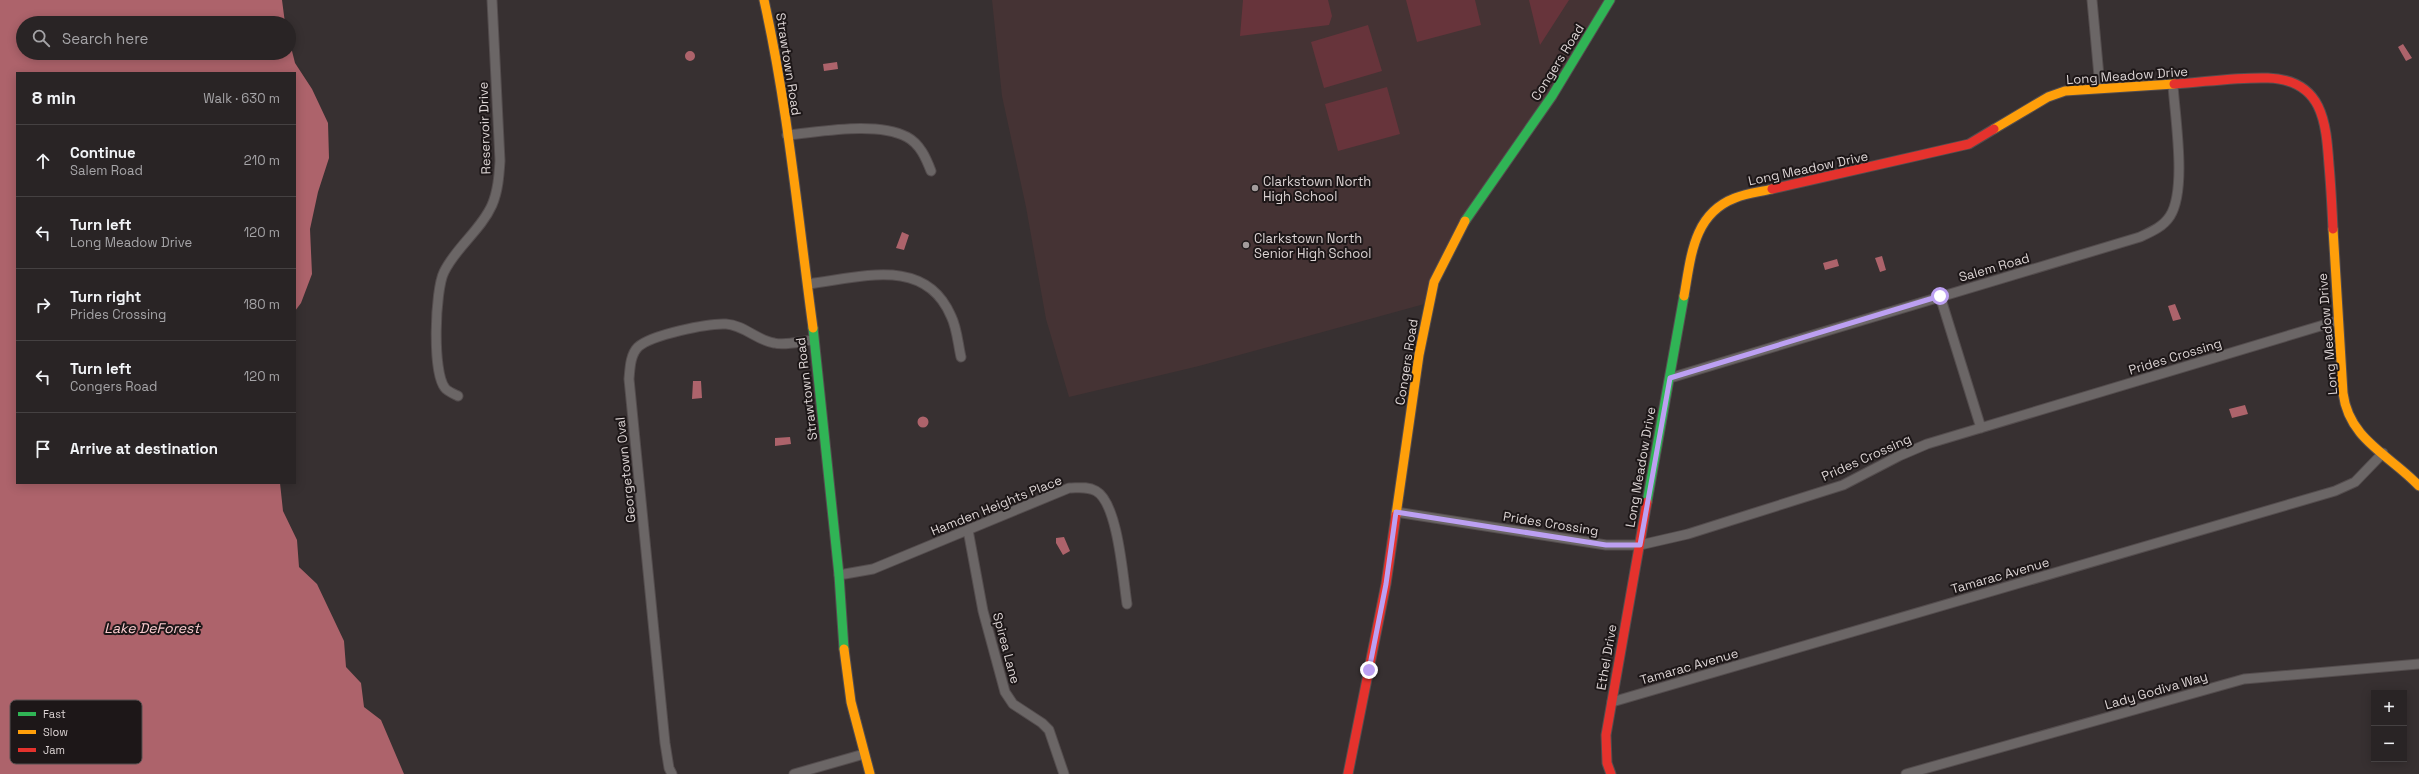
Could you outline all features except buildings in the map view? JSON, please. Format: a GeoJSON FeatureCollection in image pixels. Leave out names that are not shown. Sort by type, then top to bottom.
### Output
{"type":"FeatureCollection","features":[{"type":"Feature","properties":{"kind":"street","name":"Reservoir Drive"},"geometry":{"type":"LineString","coordinates":[[458,396],[445,388],[440,376],[435,323],[437,296],[443,272],[492,206],[498,185],[500,161],[492,0]]}},
{"type":"Feature","properties":{"kind":"street","name":"Strawtown Road"},"geometry":{"type":"LineString","coordinates":[[764,0],[772,36],[808,284],[839,575],[844,656],[851,702],[870,774]]}},
{"type":"Feature","properties":{"kind":"street","name":"Congers Road"},"geometry":{"type":"LineString","coordinates":[[1348,774],[1386,584],[1424,327],[1440,267],[1460,228],[1552,96],[1610,0]]}},
{"type":"Feature","properties":{"kind":"street"},"geometry":{"type":"LineString","coordinates":[[2092,0],[2100,88]]}},
{"type":"Feature","properties":{"kind":"street","name":"Long Meadow Drive"},"geometry":{"type":"LineString","coordinates":[[1640,545],[1692,249],[1698,231],[1706,216],[1719,204],[1737,197],[1951,150],[1986,135],[2048,97],[2065,91],[2100,88],[2173,85],[2268,78],[2285,79],[2300,84],[2312,95],[2321,107],[2328,142],[2337,321],[2345,404],[2350,421],[2363,437],[2410,475],[2419,486]]}},
{"type":"Feature","properties":{"kind":"street","name":"Salem Road"},"geometry":{"type":"LineString","coordinates":[[1670,378],[1940,296],[2140,238],[2156,230],[2170,217],[2177,200],[2179,182],[2173,85]]}},
{"type":"Feature","properties":{"kind":"street"},"geometry":{"type":"LineString","coordinates":[[787,135],[870,129],[890,132],[907,137],[919,147],[931,171]]}},
{"type":"Feature","properties":{"kind":"street"},"geometry":{"type":"LineString","coordinates":[[808,284],[896,274],[912,277],[928,285],[942,298],[952,317],[961,357]]}},
{"type":"Feature","properties":{"kind":"street"},"geometry":{"type":"LineString","coordinates":[[1940,296],[1980,428]]}},
{"type":"Feature","properties":{"kind":"street","name":"Prides Crossing"},"geometry":{"type":"LineString","coordinates":[[1396,512],[1606,545],[1640,545],[1688,534],[1843,485],[1906,453],[1980,428],[2337,321]]}},
{"type":"Feature","properties":{"kind":"street","name":"Georgetown Oval"},"geometry":{"type":"LineString","coordinates":[[672,774],[668,768],[664,743],[629,379],[630,362],[637,348],[651,339],[664,334],[725,324],[738,327],[762,340],[775,344],[814,340]]}},
{"type":"Feature","properties":{"kind":"street","name":"Tamarac Avenue"},"geometry":{"type":"LineString","coordinates":[[1612,702],[2335,491],[2355,482],[2383,453]]}},
{"type":"Feature","properties":{"kind":"street","name":"Hamden Heights Place"},"geometry":{"type":"LineString","coordinates":[[839,575],[873,569],[1069,488],[1084,487],[1096,491],[1108,502],[1114,519],[1127,604]]}},
{"type":"Feature","properties":{"kind":"street","name":"Spirea Lane"},"geometry":{"type":"LineString","coordinates":[[968,530],[983,612],[1005,692],[1013,704],[1042,723],[1049,730],[1064,774]]}},
{"type":"Feature","properties":{"kind":"street","name":"Ethel Drive"},"geometry":{"type":"LineString","coordinates":[[1611,774],[1607,763],[1606,735],[1640,545]]}},
{"type":"Feature","properties":{"kind":"street","name":"Lady Godiva Way"},"geometry":{"type":"LineString","coordinates":[[1906,774],[2244,679],[2419,664]]}},
{"type":"Feature","properties":{"kind":"street"},"geometry":{"type":"LineString","coordinates":[[794,774],[864,754]]}},
{"type":"Feature","properties":{"kind":"shaded area","name":"Clarkstown North High School"},"geometry":{"type":"Polygon","coordinates":[[[992,0],[1610,0],[1460,228],[1428,303],[1199,366],[1069,397],[1046,319],[1026,207],[1002,96],[992,0]]]}},
{"type":"Feature","properties":{"kind":"shaded area"},"geometry":{"type":"Polygon","coordinates":[[[1243,0],[1328,0],[1332,16],[1329,25],[1240,36],[1243,0]]]}},
{"type":"Feature","properties":{"kind":"shaded area"},"geometry":{"type":"Polygon","coordinates":[[[1406,0],[1475,0],[1481,25],[1417,42],[1406,0]]]}},
{"type":"Feature","properties":{"kind":"shaded area"},"geometry":{"type":"Polygon","coordinates":[[[1529,0],[1569,0],[1540,45],[1529,0]]]}},
{"type":"Feature","properties":{"kind":"shaded area"},"geometry":{"type":"Polygon","coordinates":[[[1368,25],[1382,71],[1324,88],[1311,42],[1368,25]]]}},
{"type":"Feature","properties":{"kind":"shaded area"},"geometry":{"type":"Polygon","coordinates":[[[1387,87],[1400,134],[1338,151],[1325,104],[1387,87]]]}},
{"type":"Feature","properties":{"kind":"water","name":"Lake DeForest"},"geometry":{"type":"Polygon","coordinates":[[[0,0],[282,0],[284,16],[16,16],[16,60],[294,60],[312,89],[328,123],[329,158],[318,192],[310,229],[312,274],[301,303],[296,310],[296,72],[16,72],[16,484],[280,484],[283,511],[297,540],[299,567],[317,584],[344,641],[346,667],[361,683],[364,707],[381,720],[404,774],[0,774],[0,0]]]}},
{"type":"Feature","properties":{"kind":"water"},"geometry":{"type":"Polygon","coordinates":[[[2403,44],[2412,58],[2406,61],[2398,47],[2403,44]]]}},
{"type":"Feature","properties":{"kind":"water"},"geometry":{"type":"Polygon","coordinates":[[[688,51],[692,51],[694,52],[694,60],[688,61],[685,58],[685,54],[688,51]]]}},
{"type":"Feature","properties":{"kind":"water"},"geometry":{"type":"Polygon","coordinates":[[[837,62],[838,69],[824,71],[823,64],[837,62]]]}},
{"type":"Feature","properties":{"kind":"water"},"geometry":{"type":"Polygon","coordinates":[[[902,232],[909,235],[904,250],[896,248],[902,232]]]}},
{"type":"Feature","properties":{"kind":"water"},"geometry":{"type":"Polygon","coordinates":[[[1882,256],[1886,270],[1880,272],[1875,258],[1882,256]]]}},
{"type":"Feature","properties":{"kind":"water"},"geometry":{"type":"Polygon","coordinates":[[[1837,259],[1839,266],[1825,270],[1823,263],[1837,259]]]}},
{"type":"Feature","properties":{"kind":"water"},"geometry":{"type":"Polygon","coordinates":[[[2175,304],[2181,319],[2173,321],[2168,306],[2175,304]]]}},
{"type":"Feature","properties":{"kind":"water"},"geometry":{"type":"Polygon","coordinates":[[[693,381],[701,381],[702,398],[692,399],[693,381]]]}},
{"type":"Feature","properties":{"kind":"water"},"geometry":{"type":"Polygon","coordinates":[[[2245,405],[2248,414],[2232,418],[2229,409],[2245,405]]]}},
{"type":"Feature","properties":{"kind":"water"},"geometry":{"type":"Polygon","coordinates":[[[923,416],[927,418],[929,422],[927,426],[923,428],[919,426],[917,422],[919,418],[923,416]]]}},
{"type":"Feature","properties":{"kind":"water"},"geometry":{"type":"Polygon","coordinates":[[[790,437],[791,444],[775,446],[775,438],[790,437]]]}},
{"type":"Feature","properties":{"kind":"water"},"geometry":{"type":"Polygon","coordinates":[[[1064,537],[1070,551],[1063,555],[1056,543],[1056,538],[1064,537]]]}},
{"type":"Feature","properties":{"kind":"traffic: fast"},"geometry":{"type":"LineString","coordinates":[[1465,221],[1552,96],[1610,0]]}},
{"type":"Feature","properties":{"kind":"traffic: fast"},"geometry":{"type":"LineString","coordinates":[[1647,502],[1684,296]]}},
{"type":"Feature","properties":{"kind":"traffic: fast"},"geometry":{"type":"LineString","coordinates":[[813,328],[839,575],[844,649]]}},
{"type":"Feature","properties":{"kind":"traffic: slow"},"geometry":{"type":"LineString","coordinates":[[764,0],[780,81],[813,328]]}},
{"type":"Feature","properties":{"kind":"traffic: slow"},"geometry":{"type":"LineString","coordinates":[[1994,129],[2048,97],[2065,91],[2174,84]]}},
{"type":"Feature","properties":{"kind":"traffic: slow"},"geometry":{"type":"LineString","coordinates":[[1684,296],[1696,238],[1710,215],[1721,205],[1735,198],[1772,189]]}},
{"type":"Feature","properties":{"kind":"traffic: slow"},"geometry":{"type":"LineString","coordinates":[[1396,515],[1419,355],[1434,282],[1465,221]]}},
{"type":"Feature","properties":{"kind":"traffic: slow"},"geometry":{"type":"LineString","coordinates":[[2333,229],[2343,393],[2347,409],[2353,423],[2372,446],[2408,475],[2419,486]]}},
{"type":"Feature","properties":{"kind":"traffic: slow"},"geometry":{"type":"LineString","coordinates":[[844,649],[851,702],[870,774]]}},
{"type":"Feature","properties":{"kind":"traffic: jam"},"geometry":{"type":"LineString","coordinates":[[2174,84],[2233,79],[2268,78],[2286,81],[2300,86],[2311,95],[2318,106],[2323,119],[2326,134],[2333,229]]}},
{"type":"Feature","properties":{"kind":"traffic: jam"},"geometry":{"type":"LineString","coordinates":[[1772,189],[1969,144],[1994,129]]}},
{"type":"Feature","properties":{"kind":"traffic: jam"},"geometry":{"type":"LineString","coordinates":[[1611,774],[1607,763],[1606,735],[1647,502]]}},
{"type":"Feature","properties":{"kind":"traffic: jam"},"geometry":{"type":"LineString","coordinates":[[1348,774],[1386,584],[1396,515]]}},
{"type":"Feature","properties":{"kind":"place","name":"Clarkstown North High School"},"geometry":{"type":"Point","coordinates":[1255,188]}},
{"type":"Feature","properties":{"kind":"place","name":"Clarkstown North Senior High School"},"geometry":{"type":"Point","coordinates":[1246,245]}},
{"type":"Feature","properties":{"kind":"route"},"geometry":{"type":"LineString","coordinates":[[1369,670],[1386,584],[1396,512],[1606,545],[1640,545],[1670,378],[1940,296]]}}]}
